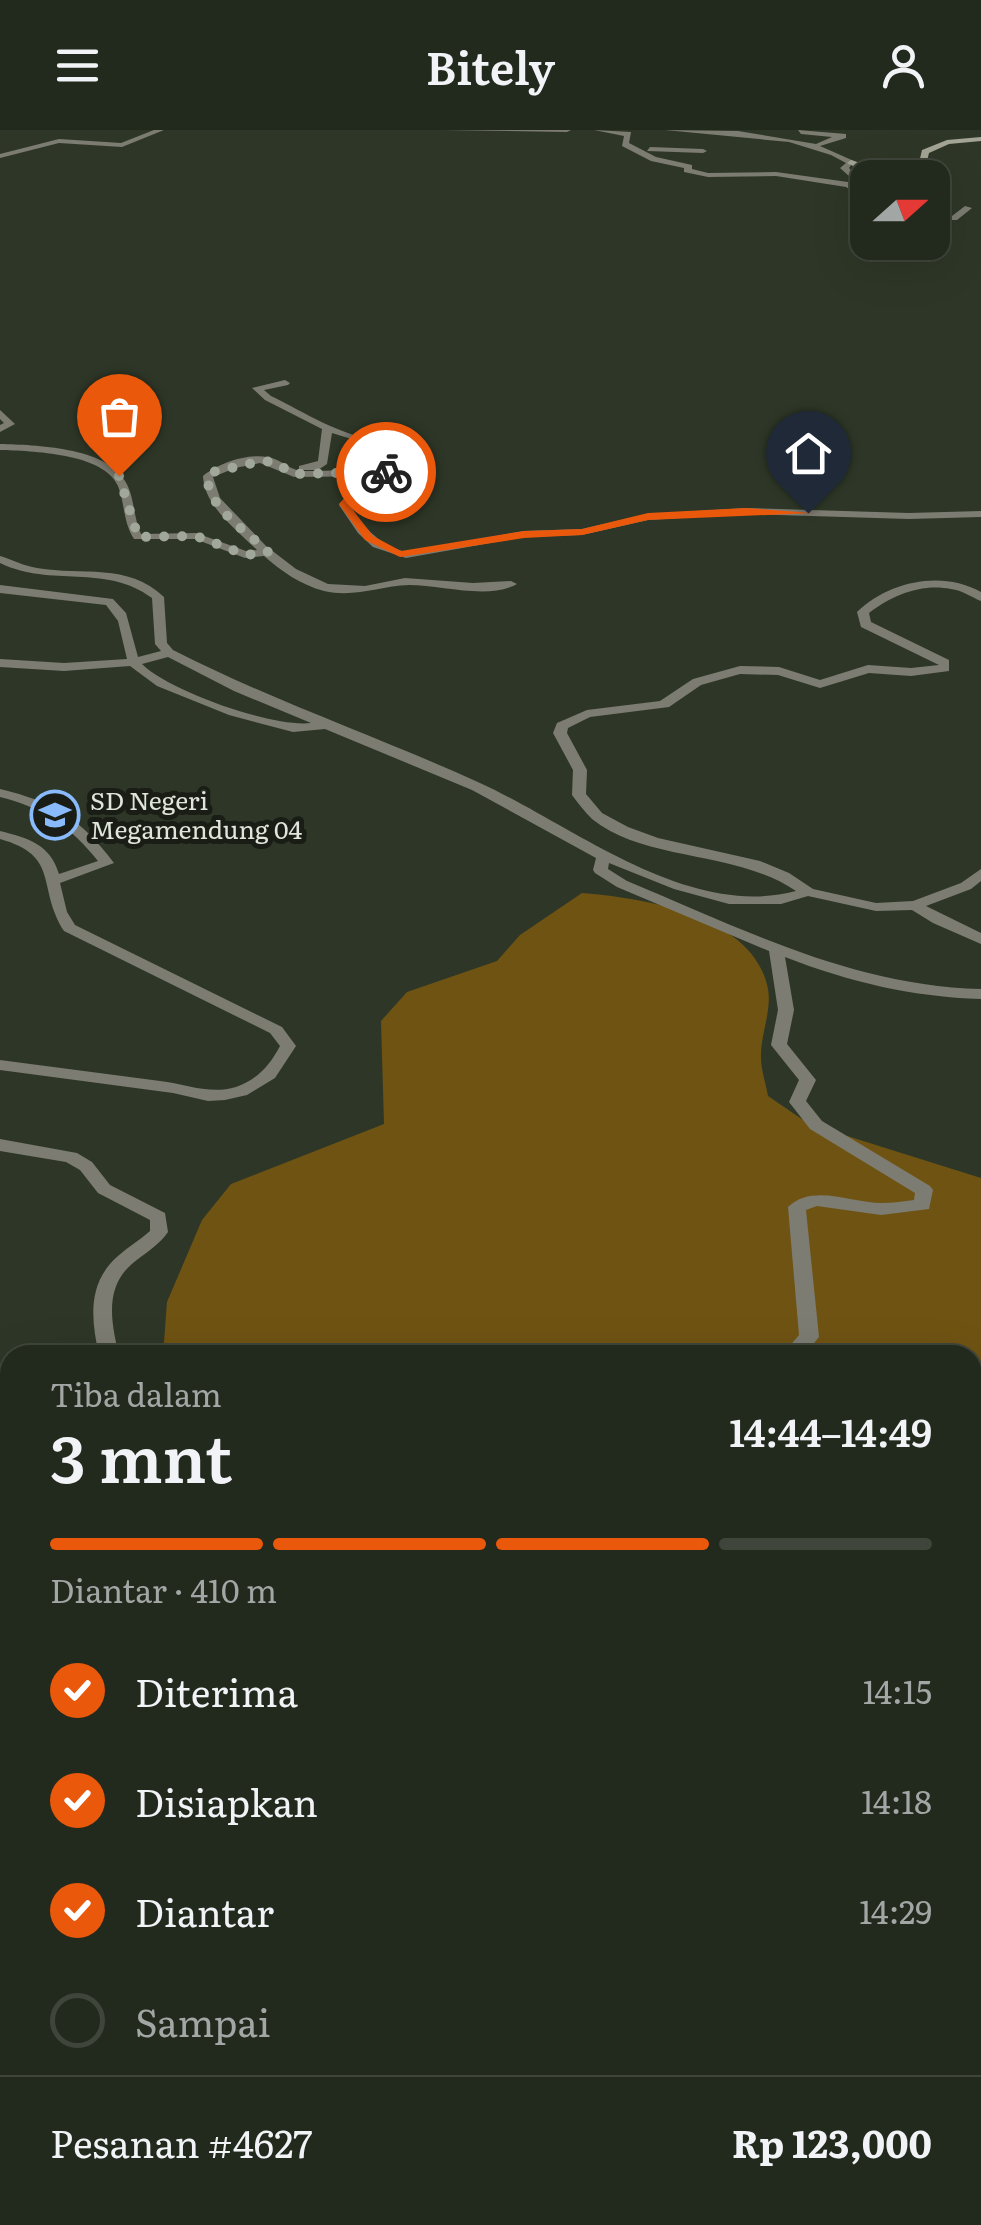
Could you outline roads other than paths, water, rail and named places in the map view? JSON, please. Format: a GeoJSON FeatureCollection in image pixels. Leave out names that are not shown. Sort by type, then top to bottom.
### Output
{"type":"FeatureCollection","features":[{"type":"Feature","properties":{"kind":"street"},"geometry":{"type":"LineString","coordinates":[[0,156],[69,140],[122,145],[160,130]]}},
{"type":"Feature","properties":{"kind":"street"},"geometry":{"type":"LineString","coordinates":[[448,130],[567,130]]}},
{"type":"Feature","properties":{"kind":"street"},"geometry":{"type":"LineString","coordinates":[[598,130],[628,134],[625,144],[654,160],[683,163],[689,167],[687,170],[708,175],[776,174],[849,185]]}},
{"type":"Feature","properties":{"kind":"street"},"geometry":{"type":"LineString","coordinates":[[669,130],[725,132],[819,144],[850,162]]}},
{"type":"Feature","properties":{"kind":"street"},"geometry":{"type":"LineString","coordinates":[[786,130],[819,131],[857,140]]}},
{"type":"Feature","properties":{"kind":"street"},"geometry":{"type":"LineString","coordinates":[[485,132],[492,141]]}},
{"type":"Feature","properties":{"kind":"street"},"geometry":{"type":"LineString","coordinates":[[819,144],[843,136]]}},
{"type":"Feature","properties":{"kind":"street"},"geometry":{"type":"LineString","coordinates":[[923,160],[934,146],[981,139]]}},
{"type":"Feature","properties":{"kind":"street"},"geometry":{"type":"LineString","coordinates":[[640,150],[704,151]]}},
{"type":"Feature","properties":{"kind":"street"},"geometry":{"type":"LineString","coordinates":[[950,218],[968,208]]}},
{"type":"Feature","properties":{"kind":"street"},"geometry":{"type":"LineString","coordinates":[[285,382],[257,388],[268,398],[327,428],[364,442],[410,443]]}},
{"type":"Feature","properties":{"kind":"street"},"geometry":{"type":"LineString","coordinates":[[0,412],[10,424],[0,429]]}},
{"type":"Feature","properties":{"kind":"street"},"geometry":{"type":"LineString","coordinates":[[327,428],[321,466],[243,464],[208,476],[207,486],[214,499],[299,578],[331,590],[365,590],[403,581],[488,589],[511,584]]}},
{"type":"Feature","properties":{"kind":"street"},"geometry":{"type":"LineString","coordinates":[[0,447],[56,450],[110,468],[123,483],[138,537],[196,536],[246,555],[268,552]]}},
{"type":"Feature","properties":{"kind":"street"},"geometry":{"type":"LineString","coordinates":[[278,464],[293,474],[356,470],[396,473],[397,480],[352,496],[344,504],[369,538],[393,553],[406,555],[524,534],[582,532],[648,516],[746,511],[981,514]]}},
{"type":"Feature","properties":{"kind":"street"},"geometry":{"type":"LineString","coordinates":[[0,559],[30,572],[116,574],[140,580],[158,597],[161,644],[169,653],[238,688],[477,787],[604,856],[728,902],[770,902],[808,892]]}},
{"type":"Feature","properties":{"kind":"street"},"geometry":{"type":"LineString","coordinates":[[981,598],[951,585],[923,586],[883,597],[863,612],[865,624],[945,663],[945,668],[911,672],[868,669],[820,684],[779,671],[740,670],[697,682],[664,704],[586,714],[562,726],[560,733],[580,770],[579,795],[594,813],[670,845],[776,870],[808,892],[876,907],[915,905],[966,886],[981,873]]}},
{"type":"Feature","properties":{"kind":"street"},"geometry":{"type":"LineString","coordinates":[[0,590],[115,604],[135,663],[156,681],[201,701],[294,728],[324,724]]}},
{"type":"Feature","properties":{"kind":"street"},"geometry":{"type":"LineString","coordinates":[[0,663],[48,668],[135,663],[169,653]]}},
{"type":"Feature","properties":{"kind":"street"},"geometry":{"type":"LineString","coordinates":[[0,793],[40,802],[62,815],[108,863],[56,880]]}},
{"type":"Feature","properties":{"kind":"street"},"geometry":{"type":"LineString","coordinates":[[0,835],[34,844],[48,861],[56,880],[56,906],[68,928],[276,1030],[288,1046],[271,1076],[251,1088],[196,1098],[174,1088],[0,1064]]}},
{"type":"Feature","properties":{"kind":"street"},"geometry":{"type":"LineString","coordinates":[[604,856],[600,870],[608,877],[833,970],[958,995],[981,994]]}},
{"type":"Feature","properties":{"kind":"street"},"geometry":{"type":"LineString","coordinates":[[915,905],[981,939]]}},
{"type":"Feature","properties":{"kind":"street"},"geometry":{"type":"LineString","coordinates":[[776,946],[786,1010],[779,1045],[808,1080],[797,1102],[816,1125],[924,1190],[923,1205],[881,1209],[816,1200],[797,1207],[809,1337],[801,1345]]}},
{"type":"Feature","properties":{"kind":"street"},"geometry":{"type":"LineString","coordinates":[[0,1144],[71,1156],[86,1166],[104,1189],[159,1217],[159,1232],[124,1261],[103,1289],[99,1302],[106,1345]]}},
{"type":"Feature","properties":{"kind":"place","name":"SD Negeri Megamendung 04"},"geometry":{"type":"Point","coordinates":[55,815]}}]}
